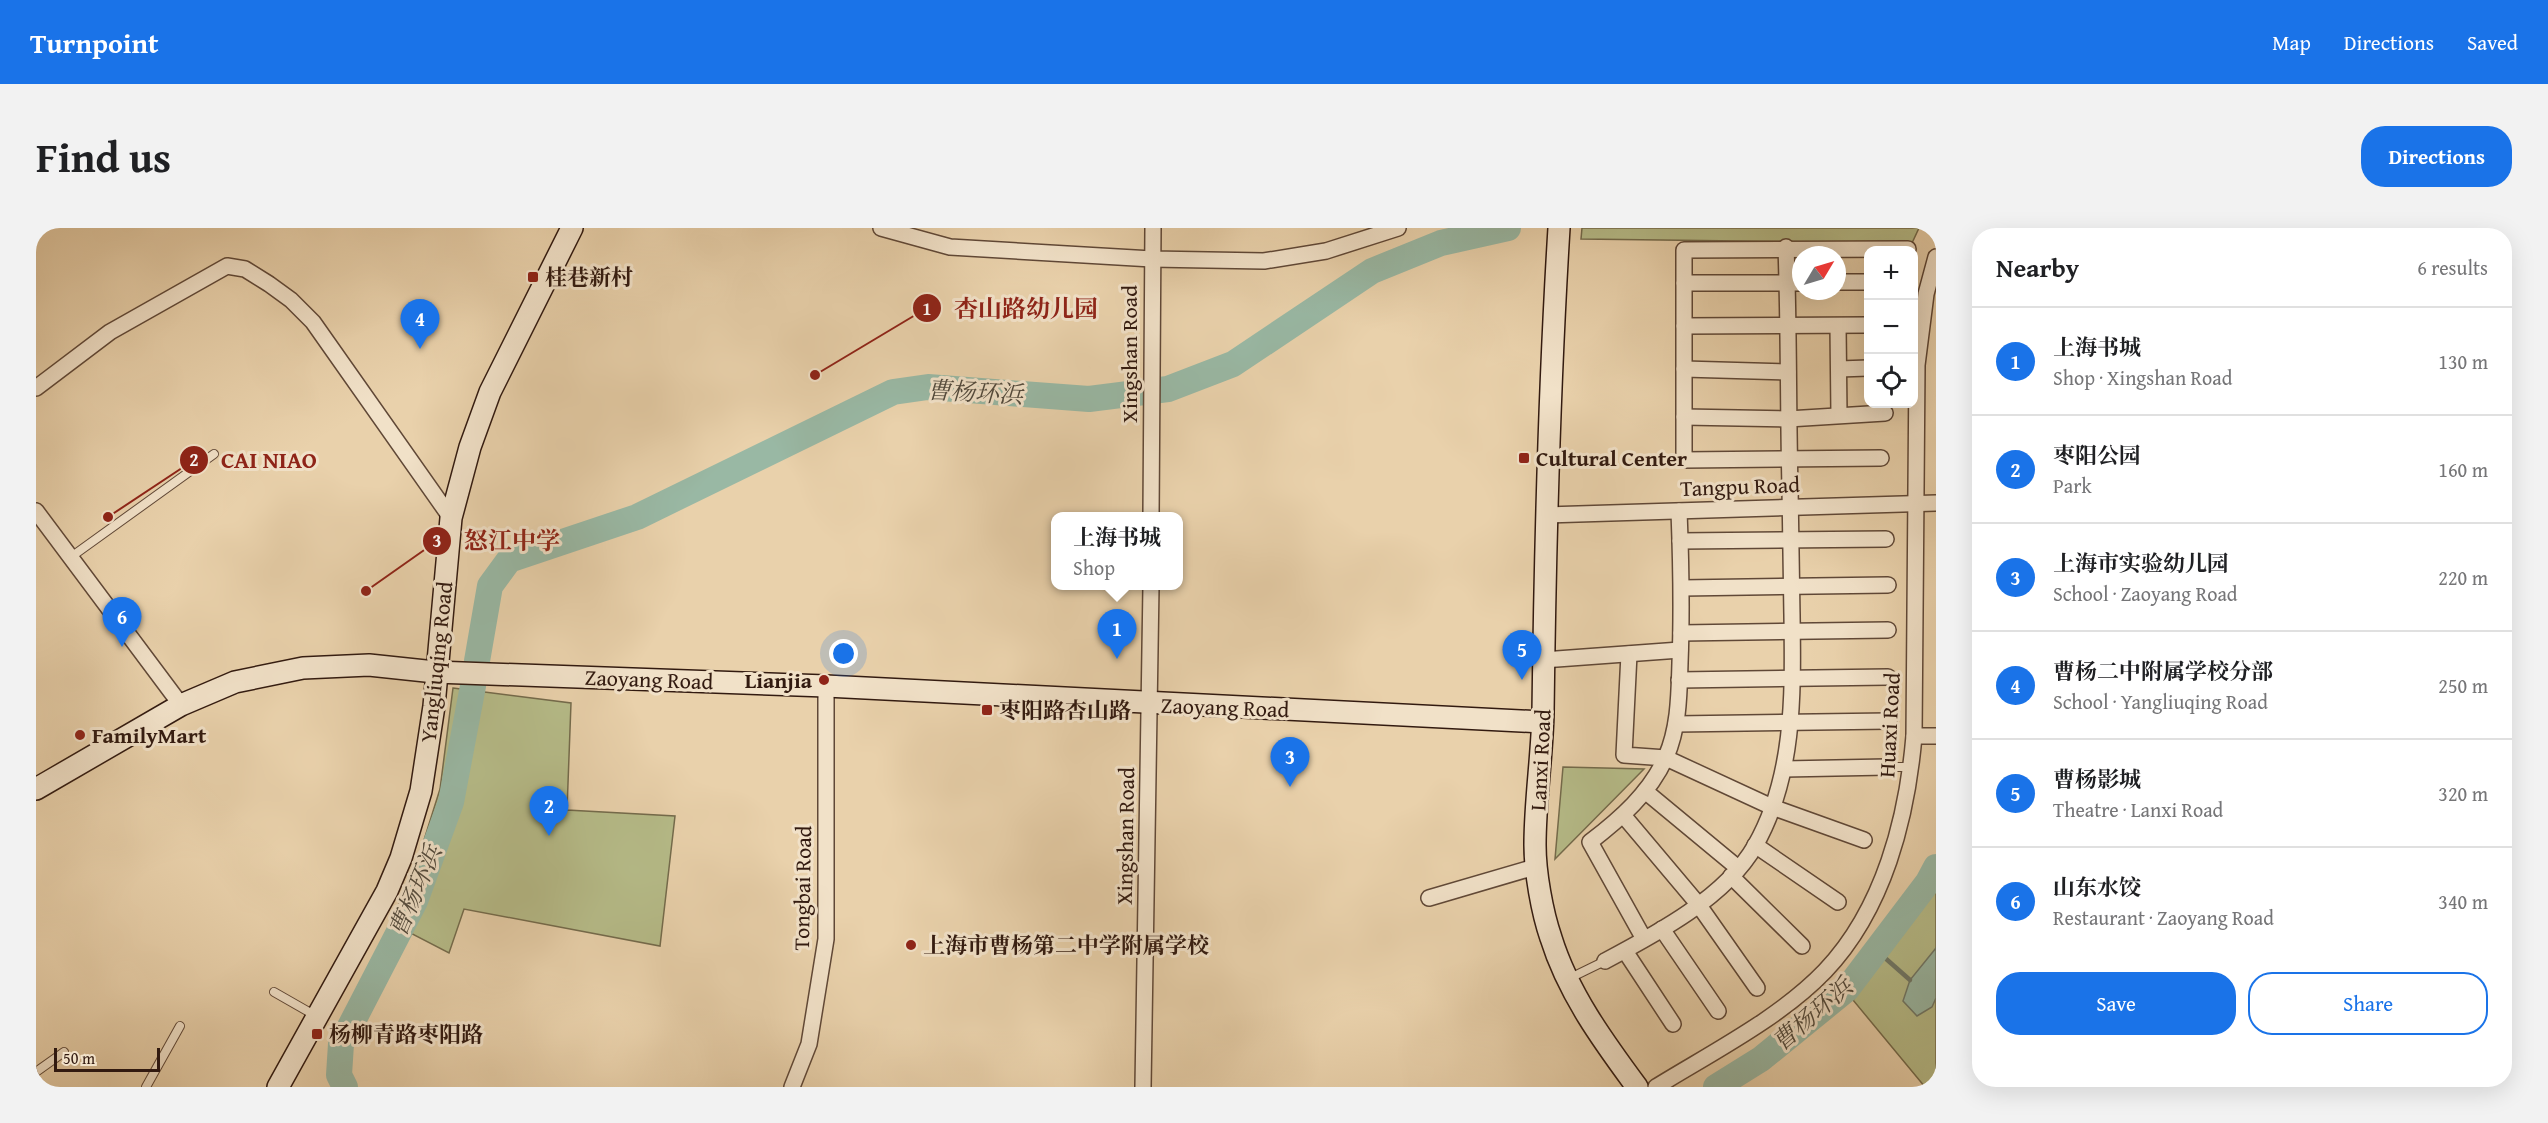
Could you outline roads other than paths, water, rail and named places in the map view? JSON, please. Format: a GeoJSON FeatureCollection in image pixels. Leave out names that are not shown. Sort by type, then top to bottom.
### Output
{"type":"FeatureCollection","features":[{"type":"Feature","properties":{"kind":"street","name":"Yangliuqing Road"},"geometry":{"type":"LineString","coordinates":[[278,1087],[387,891],[401,858],[421,791],[434,706],[435,672],[451,518],[470,447],[490,393],[572,228]]}},
{"type":"Feature","properties":{"kind":"street"},"geometry":{"type":"LineString","coordinates":[[881,228],[950,247],[1152,259],[1264,261],[1326,251],[1398,228]]}},
{"type":"Feature","properties":{"kind":"street","name":"Xingshan Road"},"geometry":{"type":"LineString","coordinates":[[1151,512],[1153,228]]}},
{"type":"Feature","properties":{"kind":"street","name":"Lanxi Road"},"geometry":{"type":"LineString","coordinates":[[1558,230],[1545,516],[1542,722],[1535,847],[1550,938],[1567,980],[1600,1037],[1636,1087]]}},
{"type":"Feature","properties":{"kind":"street"},"geometry":{"type":"LineString","coordinates":[[1786,249],[1792,274]]}},
{"type":"Feature","properties":{"kind":"street"},"geometry":{"type":"LineString","coordinates":[[1864,249],[1684,250],[1684,460],[1881,458]]}},
{"type":"Feature","properties":{"kind":"street","name":"Huaxi Road"},"geometry":{"type":"LineString","coordinates":[[1656,1087],[1766,1019],[1825,972],[1844,949],[1887,868],[1901,825],[1912,767],[1917,365],[1926,294],[1936,257]]}},
{"type":"Feature","properties":{"kind":"street"},"geometry":{"type":"LineString","coordinates":[[36,388],[110,332],[135,317],[227,266],[245,269],[291,300],[313,322],[451,518]]}},
{"type":"Feature","properties":{"kind":"street"},"geometry":{"type":"LineString","coordinates":[[1846,282],[1864,282]]}},
{"type":"Feature","properties":{"kind":"street"},"geometry":{"type":"LineString","coordinates":[[1684,283],[1792,283]]}},
{"type":"Feature","properties":{"kind":"street"},"geometry":{"type":"LineString","coordinates":[[1605,961],[1662,929],[1698,904],[1735,872],[1755,846],[1772,807],[1784,769],[1790,722],[1792,678],[1787,326],[1792,295]]}},
{"type":"Feature","properties":{"kind":"street"},"geometry":{"type":"LineString","coordinates":[[1684,326],[1864,325]]}},
{"type":"Feature","properties":{"kind":"street"},"geometry":{"type":"LineString","coordinates":[[1838,326],[1839,416]]}},
{"type":"Feature","properties":{"kind":"street"},"geometry":{"type":"LineString","coordinates":[[1839,369],[1864,368]]}},
{"type":"Feature","properties":{"kind":"street"},"geometry":{"type":"LineString","coordinates":[[1684,369],[1788,372]]}},
{"type":"Feature","properties":{"kind":"street"},"geometry":{"type":"LineString","coordinates":[[1684,417],[1788,419],[1885,412]]}},
{"type":"Feature","properties":{"kind":"street","name":"Tangpu Road"},"geometry":{"type":"LineString","coordinates":[[1545,516],[1936,503]]}},
{"type":"Feature","properties":{"kind":"street"},"geometry":{"type":"LineString","coordinates":[[36,511],[181,705]]}},
{"type":"Feature","properties":{"kind":"street"},"geometry":{"type":"LineString","coordinates":[[1644,939],[1590,842],[1623,815],[1645,791],[1666,758],[1676,724],[1682,588],[1679,511]]}},
{"type":"Feature","properties":{"kind":"street"},"geometry":{"type":"LineString","coordinates":[[1680,541],[1886,539]]}},
{"type":"Feature","properties":{"kind":"street"},"geometry":{"type":"LineString","coordinates":[[1682,588],[1888,585]]}},
{"type":"Feature","properties":{"kind":"street","name":"Xingshan Road"},"geometry":{"type":"LineString","coordinates":[[1143,1087],[1151,590]]}},
{"type":"Feature","properties":{"kind":"street"},"geometry":{"type":"LineString","coordinates":[[1681,633],[1888,630]]}},
{"type":"Feature","properties":{"kind":"street"},"geometry":{"type":"LineString","coordinates":[[1544,660],[1680,650]]}},
{"type":"Feature","properties":{"kind":"street"},"geometry":{"type":"LineString","coordinates":[[1629,654],[1624,755],[1666,758],[1772,807],[1864,840]]}},
{"type":"Feature","properties":{"kind":"street","name":"Zaoyang Road"},"geometry":{"type":"LineString","coordinates":[[36,789],[181,705],[235,682],[303,668],[369,665],[435,672],[826,686],[1542,722]]}},
{"type":"Feature","properties":{"kind":"street"},"geometry":{"type":"LineString","coordinates":[[1679,680],[1888,676]]}},
{"type":"Feature","properties":{"kind":"street","name":"Tongbai Road"},"geometry":{"type":"LineString","coordinates":[[792,1087],[809,1044],[826,939],[826,686]]}},
{"type":"Feature","properties":{"kind":"street"},"geometry":{"type":"LineString","coordinates":[[1676,724],[1889,721]]}},
{"type":"Feature","properties":{"kind":"street"},"geometry":{"type":"LineString","coordinates":[[1914,735],[1936,736]]}},
{"type":"Feature","properties":{"kind":"street"},"geometry":{"type":"LineString","coordinates":[[1784,769],[1887,767]]}},
{"type":"Feature","properties":{"kind":"street"},"geometry":{"type":"LineString","coordinates":[[1645,791],[1735,872],[1803,946]]}},
{"type":"Feature","properties":{"kind":"street"},"geometry":{"type":"LineString","coordinates":[[1623,815],[1698,904],[1757,988]]}},
{"type":"Feature","properties":{"kind":"street"},"geometry":{"type":"LineString","coordinates":[[1755,846],[1838,902]]}},
{"type":"Feature","properties":{"kind":"street"},"geometry":{"type":"LineString","coordinates":[[1429,898],[1538,866]]}},
{"type":"Feature","properties":{"kind":"street"},"geometry":{"type":"LineString","coordinates":[[1662,929],[1718,1011]]}},
{"type":"Feature","properties":{"kind":"street"},"geometry":{"type":"LineString","coordinates":[[1625,951],[1673,1024]]}},
{"type":"Feature","properties":{"kind":"lane"},"geometry":{"type":"LineString","coordinates":[[71,557],[214,454]]}},
{"type":"Feature","properties":{"kind":"lane"},"geometry":{"type":"LineString","coordinates":[[1887,767],[1912,767]]}},
{"type":"Feature","properties":{"kind":"lane"},"geometry":{"type":"LineString","coordinates":[[1567,980],[1605,961]]}},
{"type":"Feature","properties":{"kind":"lane"},"geometry":{"type":"LineString","coordinates":[[274,992],[317,1017]]}},
{"type":"Feature","properties":{"kind":"lane"},"geometry":{"type":"LineString","coordinates":[[146,1087],[180,1026]]}},
{"type":"Feature","properties":{"kind":"lane"},"geometry":{"type":"LineString","coordinates":[[36,1072],[63,1052]]}},
{"type":"Feature","properties":{"kind":"waterway","name":"曹杨环浜"},"geometry":{"type":"LineString","coordinates":[[477,661],[490,586],[509,560],[637,517],[893,392],[928,387],[1089,399],[1168,389],[1233,364],[1372,271],[1441,243],[1508,228]]}},
{"type":"Feature","properties":{"kind":"waterway","name":"曹杨环浜"},"geometry":{"type":"LineString","coordinates":[[345,1087],[339,1075],[341,1044],[415,901],[451,802],[473,686]]}},
{"type":"Feature","properties":{"kind":"waterway","name":"曹杨环浜"},"geometry":{"type":"LineString","coordinates":[[1716,1087],[1761,1059],[1847,989],[1928,882],[1936,867]]}},
{"type":"Feature","properties":{"kind":"waterway"},"geometry":{"type":"LineString","coordinates":[[1928,882],[1936,888]]}},
{"type":"Feature","properties":{"kind":"waterway"},"geometry":{"type":"LineString","coordinates":[[1876,950],[1910,980]]}},
{"type":"Feature","properties":{"kind":"place","name":"桂巷新村"},"geometry":{"type":"Point","coordinates":[533,277]}},
{"type":"Feature","properties":{"kind":"place","name":"曹杨二中附属学校分部"},"geometry":{"type":"Point","coordinates":[420,349]}},
{"type":"Feature","properties":{"kind":"place","name":"杏山路幼儿园"},"geometry":{"type":"Point","coordinates":[815,375]}},
{"type":"Feature","properties":{"kind":"place","name":"Cultural Center"},"geometry":{"type":"Point","coordinates":[1524,458]}},
{"type":"Feature","properties":{"kind":"place","name":"CAI NIAO"},"geometry":{"type":"Point","coordinates":[108,517]}},
{"type":"Feature","properties":{"kind":"place","name":"怒江中学"},"geometry":{"type":"Point","coordinates":[366,591]}},
{"type":"Feature","properties":{"kind":"place","name":"山东水饺"},"geometry":{"type":"Point","coordinates":[122,647]}},
{"type":"Feature","properties":{"kind":"place","name":"上海书城"},"geometry":{"type":"Point","coordinates":[1117,659]}},
{"type":"Feature","properties":{"kind":"place","name":"Lianjia"},"geometry":{"type":"Point","coordinates":[824,680]}},
{"type":"Feature","properties":{"kind":"place","name":"曹杨影城"},"geometry":{"type":"Point","coordinates":[1522,680]}},
{"type":"Feature","properties":{"kind":"place","name":"枣阳路杏山路"},"geometry":{"type":"Point","coordinates":[987,710]}},
{"type":"Feature","properties":{"kind":"place","name":"FamilyMart"},"geometry":{"type":"Point","coordinates":[80,735]}},
{"type":"Feature","properties":{"kind":"place","name":"上海市实验幼儿园"},"geometry":{"type":"Point","coordinates":[1290,787]}},
{"type":"Feature","properties":{"kind":"place","name":"枣阳公园"},"geometry":{"type":"Point","coordinates":[549,836]}},
{"type":"Feature","properties":{"kind":"place","name":"上海市曹杨第二中学附属学校"},"geometry":{"type":"Point","coordinates":[911,945]}},
{"type":"Feature","properties":{"kind":"place","name":"杨柳青路枣阳路"},"geometry":{"type":"Point","coordinates":[317,1034]}}]}
